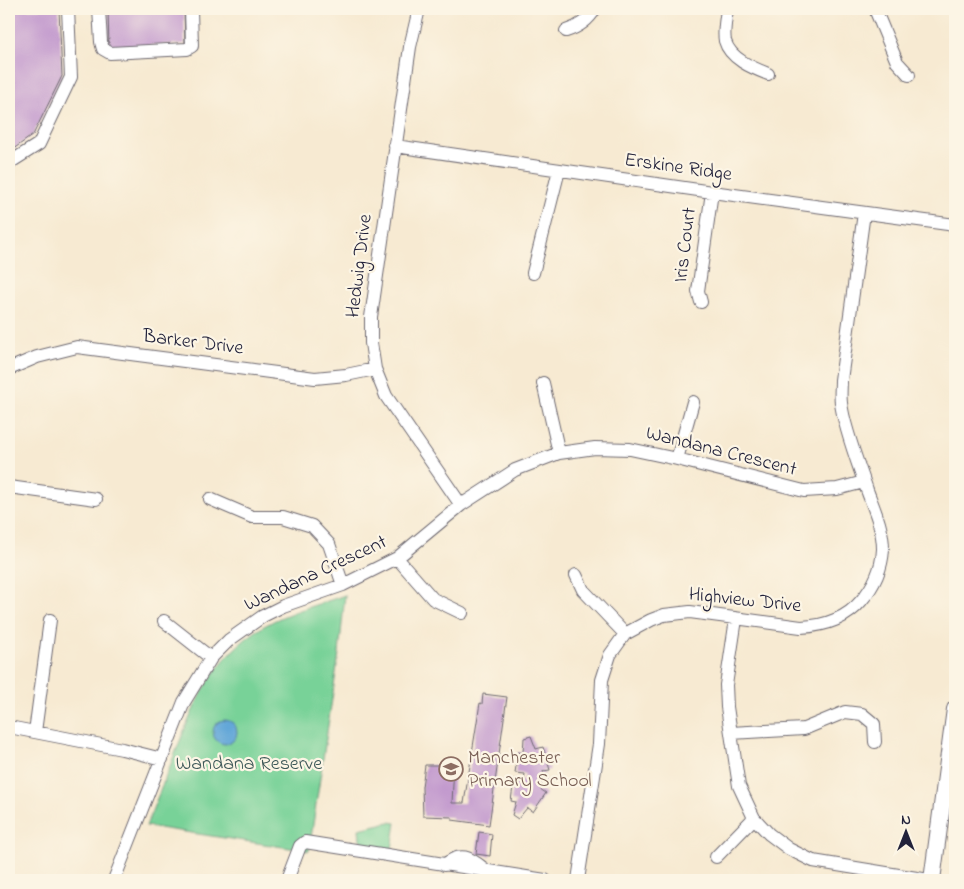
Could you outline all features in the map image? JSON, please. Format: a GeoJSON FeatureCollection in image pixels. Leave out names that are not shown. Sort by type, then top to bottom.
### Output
{"type":"FeatureCollection","features":[{"type":"Feature","properties":{"kind":"main road"},"geometry":{"type":"LineString","coordinates":[[930,880],[955,709]]}},
{"type":"Feature","properties":{"kind":"street"},"geometry":{"type":"LineString","coordinates":[[9,163],[39,144],[71,77],[68,9]]}},
{"type":"Feature","properties":{"kind":"street"},"geometry":{"type":"LineString","coordinates":[[99,9],[101,42],[103,49],[110,53],[187,49],[192,46],[193,41],[191,9]]}},
{"type":"Feature","properties":{"kind":"street","name":"Hedwig Drive"},"geometry":{"type":"LineString","coordinates":[[419,9],[410,47],[371,317],[371,344],[376,369],[386,396],[461,505]]}},
{"type":"Feature","properties":{"kind":"street"},"geometry":{"type":"LineString","coordinates":[[566,31],[578,27],[585,22],[595,9]]}},
{"type":"Feature","properties":{"kind":"street"},"geometry":{"type":"LineString","coordinates":[[727,9],[725,34],[729,50],[750,66],[768,74]]}},
{"type":"Feature","properties":{"kind":"street"},"geometry":{"type":"LineString","coordinates":[[875,9],[898,62],[909,75]]}},
{"type":"Feature","properties":{"kind":"street","name":"Erskine Ridge"},"geometry":{"type":"LineString","coordinates":[[396,146],[955,225]]}},
{"type":"Feature","properties":{"kind":"street"},"geometry":{"type":"LineString","coordinates":[[533,273],[559,170]]}},
{"type":"Feature","properties":{"kind":"street","name":"Iris Court"},"geometry":{"type":"LineString","coordinates":[[701,302],[698,291],[712,192]]}},
{"type":"Feature","properties":{"kind":"street","name":"Highview Drive"},"geometry":{"type":"LineString","coordinates":[[578,880],[599,744],[602,680],[610,655],[625,634],[650,620],[664,615],[690,612],[801,627],[817,626],[845,615],[856,607],[872,588],[881,563],[883,549],[881,528],[845,423],[841,403],[841,380],[864,212]]}},
{"type":"Feature","properties":{"kind":"street","name":"Barker Drive"},"geometry":{"type":"LineString","coordinates":[[9,369],[37,357],[77,347],[316,378],[376,369]]}},
{"type":"Feature","properties":{"kind":"street"},"geometry":{"type":"LineString","coordinates":[[543,383],[559,453]]}},
{"type":"Feature","properties":{"kind":"street"},"geometry":{"type":"LineString","coordinates":[[678,459],[693,402]]}},
{"type":"Feature","properties":{"kind":"street","name":"Wandana Crescent"},"geometry":{"type":"LineString","coordinates":[[114,880],[184,702],[211,658],[229,640],[263,616],[283,606],[343,585],[397,558],[461,505],[515,470],[559,453],[595,448],[630,449],[678,459],[804,492],[837,489],[864,482]]}},
{"type":"Feature","properties":{"kind":"street"},"geometry":{"type":"LineString","coordinates":[[9,487],[96,499]]}},
{"type":"Feature","properties":{"kind":"street"},"geometry":{"type":"LineString","coordinates":[[210,499],[252,518],[283,518],[312,526],[329,544],[343,585]]}},
{"type":"Feature","properties":{"kind":"street"},"geometry":{"type":"LineString","coordinates":[[397,558],[433,599],[462,613]]}},
{"type":"Feature","properties":{"kind":"street"},"geometry":{"type":"LineString","coordinates":[[576,575],[583,590],[625,634]]}},
{"type":"Feature","properties":{"kind":"street"},"geometry":{"type":"LineString","coordinates":[[736,619],[726,685],[739,786],[754,818],[768,834],[789,849],[813,861],[930,880]]}},
{"type":"Feature","properties":{"kind":"street"},"geometry":{"type":"LineString","coordinates":[[35,732],[50,620]]}},
{"type":"Feature","properties":{"kind":"street"},"geometry":{"type":"LineString","coordinates":[[164,620],[211,658]]}},
{"type":"Feature","properties":{"kind":"street"},"geometry":{"type":"LineString","coordinates":[[731,733],[804,729],[845,712],[862,714],[874,724],[875,742]]}},
{"type":"Feature","properties":{"kind":"street"},"geometry":{"type":"LineString","coordinates":[[9,727],[122,749],[162,759]]}},
{"type":"Feature","properties":{"kind":"street"},"geometry":{"type":"LineString","coordinates":[[716,857],[754,818]]}},
{"type":"Feature","properties":{"kind":"street"},"geometry":{"type":"LineString","coordinates":[[287,880],[302,843],[309,842],[545,880]]}},
{"type":"Feature","properties":{"kind":"green space","name":"Wandana Reserve"},"geometry":{"type":"Polygon","coordinates":[[[345,595],[339,653],[309,851],[146,826],[191,714],[199,697],[219,666],[232,651],[264,626],[294,612],[345,595]]]}},
{"type":"Feature","properties":{"kind":"green space"},"geometry":{"type":"Polygon","coordinates":[[[389,822],[396,823],[392,849],[363,845],[359,829],[389,822]]]}},
{"type":"Feature","properties":{"kind":"water"},"geometry":{"type":"Polygon","coordinates":[[[225,720],[230,721],[236,727],[236,737],[230,743],[225,744],[220,743],[214,737],[213,732],[214,727],[220,721],[225,720]]]}},
{"type":"Feature","properties":{"kind":"building"},"geometry":{"type":"Polygon","coordinates":[[[9,9],[59,9],[62,76],[33,135],[9,152],[9,9]]]}},
{"type":"Feature","properties":{"kind":"building"},"geometry":{"type":"Polygon","coordinates":[[[108,9],[184,9],[185,44],[109,47],[108,9]]]}},
{"type":"Feature","properties":{"kind":"building"},"geometry":{"type":"Polygon","coordinates":[[[483,694],[507,697],[489,825],[452,820],[452,817],[423,816],[422,787],[425,765],[454,765],[452,803],[464,803],[483,694]]]}},
{"type":"Feature","properties":{"kind":"building"},"geometry":{"type":"Polygon","coordinates":[[[531,736],[536,749],[543,747],[550,770],[543,771],[546,781],[540,789],[546,793],[533,812],[527,808],[518,819],[512,815],[516,802],[511,801],[514,779],[524,781],[525,774],[515,773],[518,752],[523,753],[524,738],[531,736]]]}},
{"type":"Feature","properties":{"kind":"building"},"geometry":{"type":"Polygon","coordinates":[[[479,832],[492,834],[490,856],[476,854],[479,832]]]}},
{"type":"Feature","properties":{"kind":"place","name":"Manchester Primary School"},"geometry":{"type":"Point","coordinates":[451,769]}}]}
